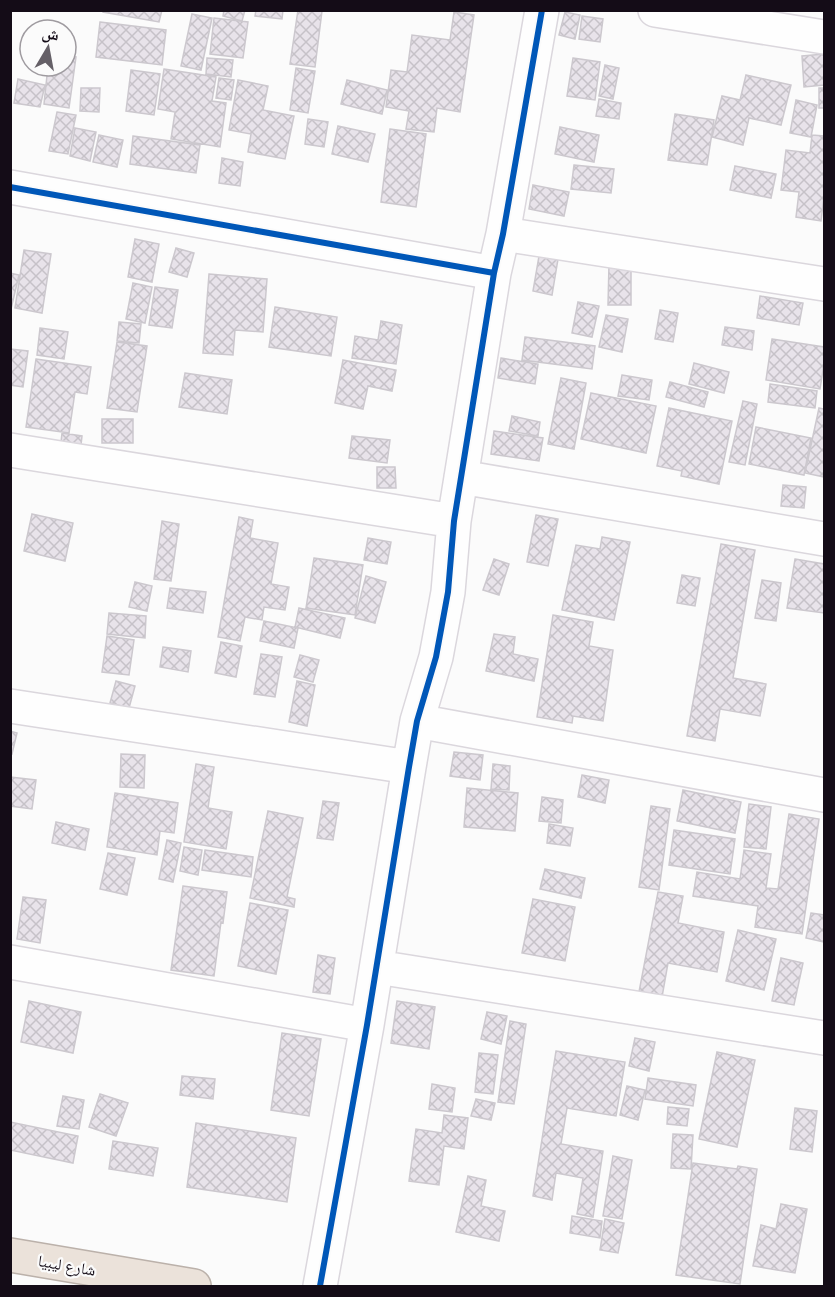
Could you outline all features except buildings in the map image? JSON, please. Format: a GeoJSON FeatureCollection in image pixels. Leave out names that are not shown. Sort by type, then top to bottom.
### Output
{"type":"FeatureCollection","features":[{"type":"Feature","properties":{"kind":"highway","name":"شارع ليبيا"},"geometry":{"type":"LineString","coordinates":[[10,1255],[139,1282],[194,1287]]}},
{"type":"Feature","properties":{"kind":"street"},"geometry":{"type":"LineString","coordinates":[[321,1287],[417,721],[438,646],[448,592],[454,521],[461,477],[494,273],[503,234],[542,10]]}},
{"type":"Feature","properties":{"kind":"street"},"geometry":{"type":"LineString","coordinates":[[655,10],[825,37]]}},
{"type":"Feature","properties":{"kind":"street"},"geometry":{"type":"LineString","coordinates":[[10,187],[494,273]]}},
{"type":"Feature","properties":{"kind":"street"},"geometry":{"type":"LineString","coordinates":[[503,234],[825,284]]}},
{"type":"Feature","properties":{"kind":"street"},"geometry":{"type":"LineString","coordinates":[[10,450],[454,521]]}},
{"type":"Feature","properties":{"kind":"street"},"geometry":{"type":"LineString","coordinates":[[461,477],[825,539]]}},
{"type":"Feature","properties":{"kind":"street"},"geometry":{"type":"LineString","coordinates":[[10,706],[409,767]]}},
{"type":"Feature","properties":{"kind":"street"},"geometry":{"type":"LineString","coordinates":[[417,721],[825,795]]}},
{"type":"Feature","properties":{"kind":"street"},"geometry":{"type":"LineString","coordinates":[[10,962],[367,1025]]}},
{"type":"Feature","properties":{"kind":"street"},"geometry":{"type":"LineString","coordinates":[[377,967],[825,1038]]}},
{"type":"Feature","properties":{"kind":"cycle path"},"geometry":{"type":"LineString","coordinates":[[320,1286],[367,1025],[417,721],[436,657],[448,592],[454,521],[494,273],[503,234],[542,10]]}},
{"type":"Feature","properties":{"kind":"cycle path"},"geometry":{"type":"LineString","coordinates":[[10,187],[494,273]]}}]}
